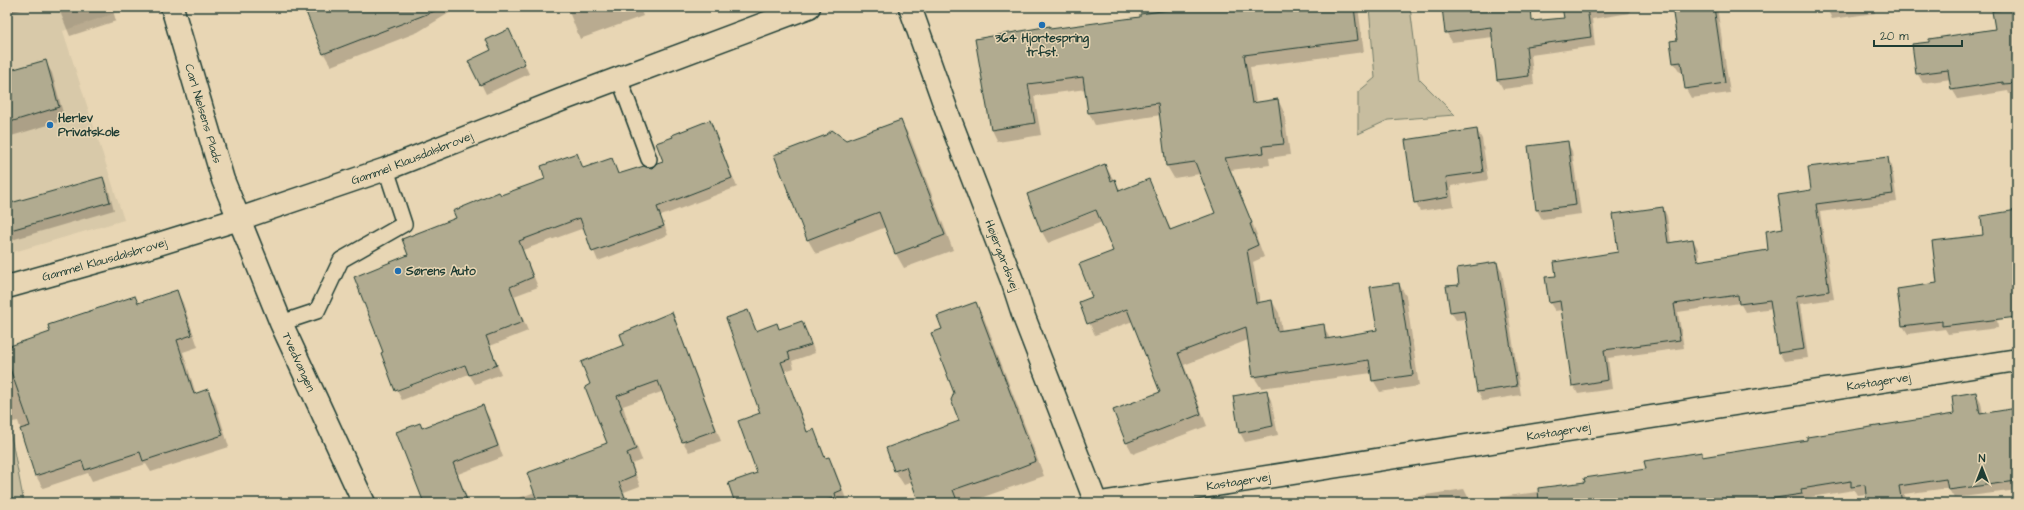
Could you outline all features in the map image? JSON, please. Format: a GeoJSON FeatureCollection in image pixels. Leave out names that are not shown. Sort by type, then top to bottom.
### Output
{"type":"FeatureCollection","features":[{"type":"Feature","properties":{"kind":"street","name":"Carl Nielsens Plads"},"geometry":{"type":"LineString","coordinates":[[172,7],[223,180],[239,219]]}},
{"type":"Feature","properties":{"kind":"street","name":"Gammel Klausdalsbrovej"},"geometry":{"type":"LineString","coordinates":[[7,287],[136,251],[239,219],[386,169],[619,78],[809,7]]}},
{"type":"Feature","properties":{"kind":"street","name":"Højergårdsvej"},"geometry":{"type":"LineString","coordinates":[[910,7],[928,60],[1013,283],[1024,317],[1096,503]]}},
{"type":"Feature","properties":{"kind":"street","name":"Tvedvangen"},"geometry":{"type":"LineString","coordinates":[[239,219],[281,323],[364,503]]}},
{"type":"Feature","properties":{"kind":"street","name":"Kastagervej"},"geometry":{"type":"LineString","coordinates":[[1100,503],[2017,360]]}},
{"type":"Feature","properties":{"kind":"lane"},"geometry":{"type":"LineString","coordinates":[[619,78],[649,159]]}},
{"type":"Feature","properties":{"kind":"lane"},"geometry":{"type":"LineString","coordinates":[[281,323],[318,311],[341,260],[404,224],[386,169]]}},
{"type":"Feature","properties":{"kind":"shaded area","name":"Herlev Privatskole"},"geometry":{"type":"Polygon","coordinates":[[[7,7],[116,7],[118,12],[63,31],[124,220],[7,254],[7,7]]]}},
{"type":"Feature","properties":{"kind":"shaded area"},"geometry":{"type":"Polygon","coordinates":[[[1369,7],[1410,7],[1419,79],[1455,115],[1388,120],[1358,134],[1358,92],[1375,78],[1369,7]]]}},
{"type":"Feature","properties":{"kind":"shaded area"},"geometry":{"type":"Polygon","coordinates":[[[7,415],[24,503],[7,503],[7,415]]]}},
{"type":"Feature","properties":{"kind":"building"},"geometry":{"type":"Polygon","coordinates":[[[304,7],[439,7],[440,9],[323,54],[304,7]]]}},
{"type":"Feature","properties":{"kind":"building"},"geometry":{"type":"Polygon","coordinates":[[[1210,7],[1238,7],[1239,10],[1262,7],[1354,7],[1358,40],[1244,55],[1252,103],[1278,99],[1284,144],[1263,146],[1264,153],[1225,158],[1252,223],[1250,224],[1258,245],[1247,250],[1256,303],[1272,300],[1277,331],[1324,324],[1326,339],[1377,330],[1370,287],[1399,283],[1413,375],[1372,381],[1369,360],[1253,377],[1246,327],[1178,353],[1201,414],[1126,443],[1113,410],[1160,392],[1127,309],[1087,324],[1079,302],[1092,297],[1079,264],[1113,251],[1096,210],[1041,232],[1027,194],[1105,164],[1111,181],[1115,179],[1119,191],[1149,179],[1170,230],[1215,213],[1195,162],[1166,166],[1158,103],[1088,113],[1083,77],[1028,84],[1035,123],[991,130],[975,39],[1050,26],[1050,29],[1140,17],[1140,14],[1183,8],[1184,10],[1210,7]]]}},
{"type":"Feature","properties":{"kind":"building"},"geometry":{"type":"Polygon","coordinates":[[[1442,7],[1531,7],[1532,21],[1564,18],[1562,7],[1587,7],[1591,37],[1526,46],[1529,76],[1497,80],[1491,27],[1445,33],[1442,7]]]}},
{"type":"Feature","properties":{"kind":"building"},"geometry":{"type":"Polygon","coordinates":[[[1672,7],[1714,7],[1725,83],[1685,89],[1681,62],[1673,63],[1670,41],[1677,40],[1672,7]]]}},
{"type":"Feature","properties":{"kind":"building"},"geometry":{"type":"Polygon","coordinates":[[[2017,7],[2017,83],[2003,84],[2003,82],[1951,90],[1948,70],[1916,74],[1912,44],[1929,42],[1929,39],[1995,29],[1992,11],[2017,7]]]}},
{"type":"Feature","properties":{"kind":"building"},"geometry":{"type":"Polygon","coordinates":[[[509,29],[525,64],[480,85],[468,61],[491,50],[486,40],[509,29]]]}},
{"type":"Feature","properties":{"kind":"building"},"geometry":{"type":"Polygon","coordinates":[[[46,60],[59,107],[7,123],[7,71],[46,60]]]}},
{"type":"Feature","properties":{"kind":"building"},"geometry":{"type":"Polygon","coordinates":[[[710,120],[732,178],[657,207],[664,226],[592,252],[580,218],[519,241],[533,277],[510,287],[523,322],[486,336],[497,365],[469,375],[465,365],[395,391],[381,353],[383,352],[354,277],[408,255],[402,239],[456,218],[453,211],[499,192],[501,195],[545,179],[541,166],[577,153],[583,168],[612,158],[618,174],[644,166],[652,168],[657,163],[663,161],[656,143],[710,120]]]}},
{"type":"Feature","properties":{"kind":"building"},"geometry":{"type":"Polygon","coordinates":[[[901,120],[945,235],[895,254],[879,212],[807,240],[774,155],[826,135],[832,130],[846,140],[901,120]]]}},
{"type":"Feature","properties":{"kind":"building"},"geometry":{"type":"Polygon","coordinates":[[[1477,129],[1483,172],[1446,177],[1449,197],[1414,203],[1405,140],[1477,129]]]}},
{"type":"Feature","properties":{"kind":"building"},"geometry":{"type":"Polygon","coordinates":[[[1568,141],[1576,205],[1536,210],[1528,146],[1568,141]]]}},
{"type":"Feature","properties":{"kind":"building"},"geometry":{"type":"Polygon","coordinates":[[[1888,157],[1893,194],[1816,204],[1829,291],[1796,296],[1804,349],[1778,353],[1770,300],[1739,304],[1738,295],[1674,304],[1680,340],[1604,350],[1608,380],[1572,386],[1560,301],[1549,303],[1545,277],[1556,276],[1554,262],[1618,252],[1613,214],[1663,207],[1668,243],[1693,239],[1697,261],[1768,250],[1766,231],[1783,228],[1778,195],[1811,190],[1808,167],[1888,157]]]}},
{"type":"Feature","properties":{"kind":"building"},"geometry":{"type":"Polygon","coordinates":[[[103,177],[110,202],[7,231],[7,204],[103,177]]]}},
{"type":"Feature","properties":{"kind":"building"},"geometry":{"type":"Polygon","coordinates":[[[2017,210],[2017,317],[1942,326],[1942,321],[1902,326],[1897,289],[1937,283],[1932,241],[1983,235],[1981,216],[2017,210]]]}},
{"type":"Feature","properties":{"kind":"building"},"geometry":{"type":"Polygon","coordinates":[[[1497,262],[1517,386],[1477,392],[1464,310],[1450,312],[1446,286],[1459,285],[1457,268],[1497,262]]]}},
{"type":"Feature","properties":{"kind":"building"},"geometry":{"type":"Polygon","coordinates":[[[177,290],[192,335],[177,340],[194,394],[208,389],[223,435],[143,461],[140,452],[85,470],[82,461],[35,476],[20,429],[30,426],[7,360],[7,347],[50,332],[48,325],[135,296],[138,303],[177,290]]]}},
{"type":"Feature","properties":{"kind":"building"},"geometry":{"type":"Polygon","coordinates":[[[976,302],[1036,461],[1000,475],[996,475],[953,490],[958,503],[919,503],[906,467],[894,471],[886,448],[959,421],[951,400],[954,393],[931,333],[942,329],[937,316],[976,302]]]}},
{"type":"Feature","properties":{"kind":"building"},"geometry":{"type":"Polygon","coordinates":[[[748,310],[756,331],[777,323],[779,329],[802,321],[811,345],[788,352],[790,359],[781,362],[807,432],[814,429],[825,458],[829,457],[842,490],[835,493],[836,497],[820,503],[735,503],[728,483],[757,473],[738,421],[760,413],[726,318],[748,310]]]}},
{"type":"Feature","properties":{"kind":"building"},"geometry":{"type":"Polygon","coordinates":[[[672,312],[716,430],[682,442],[658,381],[617,396],[622,408],[620,409],[636,449],[627,453],[635,475],[619,482],[627,503],[538,503],[527,473],[607,443],[585,387],[590,384],[581,362],[624,345],[620,334],[672,312]]]}},
{"type":"Feature","properties":{"kind":"building"},"geometry":{"type":"Polygon","coordinates":[[[1267,390],[1273,426],[1239,433],[1233,396],[1267,390]]]}},
{"type":"Feature","properties":{"kind":"building"},"geometry":{"type":"Polygon","coordinates":[[[1976,392],[1980,414],[2017,408],[2017,481],[1948,490],[1946,479],[1899,486],[1902,503],[1867,503],[1865,485],[1851,487],[1851,481],[1801,489],[1802,494],[1742,503],[1539,503],[1538,488],[1585,482],[1584,478],[1646,469],[1644,461],[1702,452],[1702,457],[1807,440],[1807,437],[1954,414],[1952,396],[1976,392]]]}},
{"type":"Feature","properties":{"kind":"building"},"geometry":{"type":"Polygon","coordinates":[[[483,405],[498,446],[453,463],[468,503],[424,503],[396,432],[420,423],[422,428],[483,405]]]}},
{"type":"Feature","properties":{"kind":"place","name":"364 Hjortespring trfst."},"geometry":{"type":"Point","coordinates":[1042,25]}},
{"type":"Feature","properties":{"kind":"place","name":"Herlev Privatskole"},"geometry":{"type":"Point","coordinates":[50,125]}},
{"type":"Feature","properties":{"kind":"place","name":"Sørens Auto"},"geometry":{"type":"Point","coordinates":[398,271]}}]}
